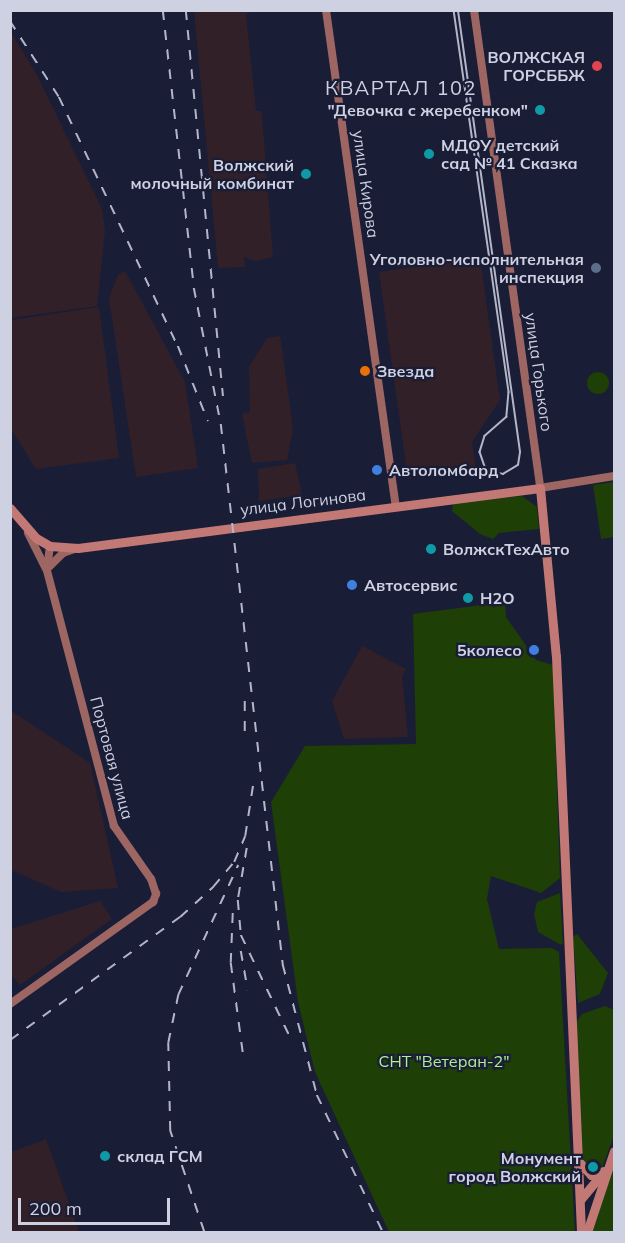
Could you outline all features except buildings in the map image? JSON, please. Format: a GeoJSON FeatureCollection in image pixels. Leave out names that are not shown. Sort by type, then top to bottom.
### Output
{"type":"FeatureCollection","features":[{"type":"Feature","properties":{"kind":"main road","name":"улица Логинова"},"geometry":{"type":"LineString","coordinates":[[50,546],[78,548],[540,488]]}},
{"type":"Feature","properties":{"kind":"main road"},"geometry":{"type":"LineString","coordinates":[[540,488],[556,657],[578,1160],[583,1198],[581,1233]]}},
{"type":"Feature","properties":{"kind":"main road"},"geometry":{"type":"LineString","coordinates":[[10,508],[27,529],[50,546]]}},
{"type":"Feature","properties":{"kind":"main road"},"geometry":{"type":"LineString","coordinates":[[583,1198],[613,1155]]}},
{"type":"Feature","properties":{"kind":"main road"},"geometry":{"type":"LineString","coordinates":[[587,1233],[613,1155]]}},
{"type":"Feature","properties":{"kind":"main road"},"geometry":{"type":"LineString","coordinates":[[578,1160],[588,1174],[604,1171]]}},
{"type":"Feature","properties":{"kind":"main road"},"geometry":{"type":"LineString","coordinates":[[583,1198],[589,1204],[600,1192]]}},
{"type":"Feature","properties":{"kind":"street","name":"улица Кирова"},"geometry":{"type":"LineString","coordinates":[[326,10],[396,505]]}},
{"type":"Feature","properties":{"kind":"street","name":"улица Горького"},"geometry":{"type":"LineString","coordinates":[[474,10],[540,488]]}},
{"type":"Feature","properties":{"kind":"street","name":"улица Логинова"},"geometry":{"type":"LineString","coordinates":[[540,488],[615,476]]}},
{"type":"Feature","properties":{"kind":"street"},"geometry":{"type":"LineString","coordinates":[[27,529],[47,570],[63,553],[78,548]]}},
{"type":"Feature","properties":{"kind":"street","name":"Портовая улица"},"geometry":{"type":"LineString","coordinates":[[10,1004],[153,902],[156,894],[151,879],[114,826],[47,570],[50,546]]}},
{"type":"Feature","properties":{"kind":"shaded area"},"geometry":{"type":"Polygon","coordinates":[[[194,11],[253,11],[246,14],[256,111],[261,111],[262,116],[273,257],[255,261],[244,257],[245,267],[218,268],[194,11]]]}},
{"type":"Feature","properties":{"kind":"shaded area"},"geometry":{"type":"Polygon","coordinates":[[[10,31],[37,75],[102,209],[105,231],[97,306],[11,318],[10,31]]]}},
{"type":"Feature","properties":{"kind":"shaded area"},"geometry":{"type":"Polygon","coordinates":[[[480,257],[500,400],[472,442],[476,469],[408,479],[379,272],[480,257]]]}},
{"type":"Feature","properties":{"kind":"shaded area"},"geometry":{"type":"Polygon","coordinates":[[[125,271],[185,382],[198,468],[136,477],[109,298],[118,275],[125,271]]]}},
{"type":"Feature","properties":{"kind":"shaded area"},"geometry":{"type":"Polygon","coordinates":[[[99,307],[119,458],[36,469],[11,429],[11,320],[99,307]]]}},
{"type":"Feature","properties":{"kind":"shaded area"},"geometry":{"type":"Polygon","coordinates":[[[280,336],[293,428],[287,460],[252,463],[242,414],[250,412],[249,367],[267,338],[280,336]]]}},
{"type":"Feature","properties":{"kind":"shaded area"},"geometry":{"type":"Polygon","coordinates":[[[295,463],[302,495],[259,501],[258,469],[295,463]]]}},
{"type":"Feature","properties":{"kind":"shaded area"},"geometry":{"type":"Polygon","coordinates":[[[362,646],[406,669],[402,676],[408,737],[344,739],[332,701],[362,646]]]}},
{"type":"Feature","properties":{"kind":"shaded area"},"geometry":{"type":"Polygon","coordinates":[[[10,710],[90,763],[118,888],[61,892],[11,870],[10,710]]]}},
{"type":"Feature","properties":{"kind":"shaded area"},"geometry":{"type":"Polygon","coordinates":[[[100,901],[112,919],[20,985],[11,975],[11,929],[100,901]]]}},
{"type":"Feature","properties":{"kind":"shaded area"},"geometry":{"type":"Polygon","coordinates":[[[46,1139],[79,1232],[11,1232],[11,1152],[46,1139]]]}},
{"type":"Feature","properties":{"kind":"green space"},"geometry":{"type":"Polygon","coordinates":[[[598,372],[606,375],[609,383],[606,391],[598,394],[590,391],[587,383],[590,375],[598,372]]]}},
{"type":"Feature","properties":{"kind":"green space"},"geometry":{"type":"Polygon","coordinates":[[[614,482],[614,537],[601,539],[593,485],[614,482]]]}},
{"type":"Feature","properties":{"kind":"green space"},"geometry":{"type":"Polygon","coordinates":[[[522,496],[537,507],[539,529],[499,533],[493,539],[480,534],[452,511],[453,502],[522,496]]]}},
{"type":"Feature","properties":{"kind":"green space","name":"СНТ \"Ветеран-2\""},"geometry":{"type":"Polygon","coordinates":[[[505,602],[506,617],[536,660],[553,665],[560,878],[541,893],[491,876],[487,899],[499,949],[552,948],[559,952],[575,1232],[389,1232],[315,1072],[298,1002],[271,802],[305,746],[416,744],[413,614],[505,602]]]}},
{"type":"Feature","properties":{"kind":"green space"},"geometry":{"type":"Polygon","coordinates":[[[560,893],[563,943],[561,945],[538,932],[534,914],[537,902],[560,893]]]}},
{"type":"Feature","properties":{"kind":"green space"},"geometry":{"type":"Polygon","coordinates":[[[577,934],[608,973],[600,994],[578,1003],[573,937],[577,934]]]}},
{"type":"Feature","properties":{"kind":"green space"},"geometry":{"type":"Polygon","coordinates":[[[605,1006],[614,1010],[614,1136],[602,1168],[594,1172],[582,1162],[576,1023],[582,1014],[605,1006]]]}},
{"type":"Feature","properties":{"kind":"green space"},"geometry":{"type":"Polygon","coordinates":[[[614,1164],[614,1232],[591,1232],[614,1164]]]}},
{"type":"Feature","properties":{"kind":"tram line"},"geometry":{"type":"LineString","coordinates":[[454,10],[509,392],[507,417],[485,436],[480,452],[486,469],[503,474],[518,465],[520,452],[458,10]]}},
{"type":"Feature","properties":{"kind":"railway"},"geometry":{"type":"LineString","coordinates":[[163,10],[194,288],[221,424],[283,965],[317,1095],[383,1232]]}},
{"type":"Feature","properties":{"kind":"railway"},"geometry":{"type":"LineString","coordinates":[[186,10],[223,396]]}},
{"type":"Feature","properties":{"kind":"railway"},"geometry":{"type":"LineString","coordinates":[[10,21],[59,97],[178,346],[208,421]]}},
{"type":"Feature","properties":{"kind":"railway"},"geometry":{"type":"LineString","coordinates":[[245,701],[245,734]]}},
{"type":"Feature","properties":{"kind":"railway"},"geometry":{"type":"LineString","coordinates":[[10,1040],[180,917],[213,887],[234,862],[245,836],[254,778]]}},
{"type":"Feature","properties":{"kind":"railway"},"geometry":{"type":"LineString","coordinates":[[247,848],[238,900],[241,935],[291,1039]]}},
{"type":"Feature","properties":{"kind":"railway"},"geometry":{"type":"LineString","coordinates":[[204,1232],[170,1131],[168,1043],[178,995],[238,865]]}},
{"type":"Feature","properties":{"kind":"railway"},"geometry":{"type":"LineString","coordinates":[[233,913],[231,963],[243,1053]]}},
{"type":"Feature","properties":{"kind":"railway"},"geometry":{"type":"LineString","coordinates":[[241,951],[248,990]]}},
{"type":"Feature","properties":{"kind":"place","name":"ВОЛЖСКАЯ ГОРСББЖ"},"geometry":{"type":"Point","coordinates":[597,66]}},
{"type":"Feature","properties":{"kind":"place","name":"\"Девочка с жеребенком\""},"geometry":{"type":"Point","coordinates":[540,110]}},
{"type":"Feature","properties":{"kind":"place","name":"МДОУ детский сад № 41 Сказка"},"geometry":{"type":"Point","coordinates":[429,154]}},
{"type":"Feature","properties":{"kind":"place","name":"Волжский молочный комбинат"},"geometry":{"type":"Point","coordinates":[306,174]}},
{"type":"Feature","properties":{"kind":"place","name":"Уголовно-исполнительная инспекция"},"geometry":{"type":"Point","coordinates":[596,268]}},
{"type":"Feature","properties":{"kind":"place","name":"Звезда"},"geometry":{"type":"Point","coordinates":[365,371]}},
{"type":"Feature","properties":{"kind":"place","name":"Автоломбард"},"geometry":{"type":"Point","coordinates":[377,470]}},
{"type":"Feature","properties":{"kind":"place","name":"ВолжскТехАвто"},"geometry":{"type":"Point","coordinates":[431,549]}},
{"type":"Feature","properties":{"kind":"place","name":"Автосервис"},"geometry":{"type":"Point","coordinates":[352,585]}},
{"type":"Feature","properties":{"kind":"place","name":"H2O"},"geometry":{"type":"Point","coordinates":[468,598]}},
{"type":"Feature","properties":{"kind":"place","name":"5колесо"},"geometry":{"type":"Point","coordinates":[534,650]}},
{"type":"Feature","properties":{"kind":"place","name":"склад ГСМ"},"geometry":{"type":"Point","coordinates":[105,1156]}},
{"type":"Feature","properties":{"kind":"place","name":"Монумент город Волжский"},"geometry":{"type":"Point","coordinates":[593,1167]}},
{"type":"Feature","properties":{"kind":"district","name":"КВАРТАЛ 102"},"geometry":{"type":"Point","coordinates":[401,87]}}]}
